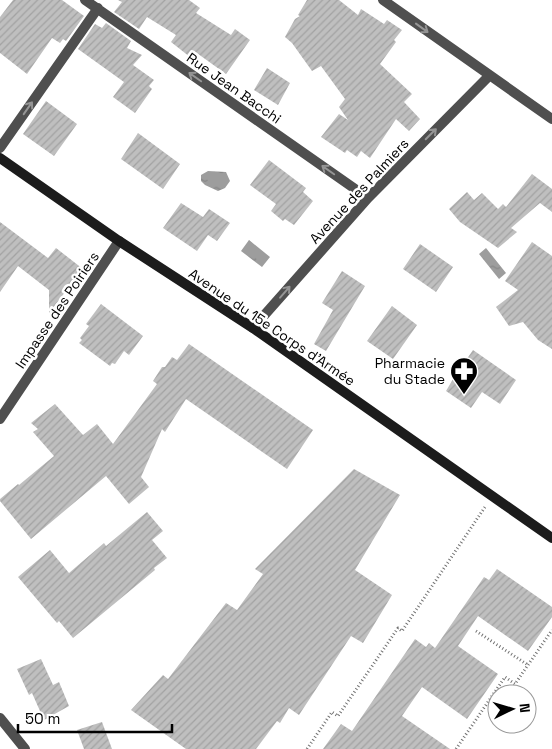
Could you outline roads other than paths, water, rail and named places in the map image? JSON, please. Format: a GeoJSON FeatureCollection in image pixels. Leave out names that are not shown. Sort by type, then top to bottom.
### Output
{"type":"FeatureCollection","features":[{"type":"Feature","properties":{"kind":"main road","name":"Avenue du 15e Corps d'Armée"},"geometry":{"type":"LineString","coordinates":[[0,158],[253,328],[552,538]]}},
{"type":"Feature","properties":{"kind":"street","name":"Rue Jean Bacchi"},"geometry":{"type":"LineString","coordinates":[[85,0],[368,198]]}},
{"type":"Feature","properties":{"kind":"street"},"geometry":{"type":"LineString","coordinates":[[383,0],[552,119]]}},
{"type":"Feature","properties":{"kind":"street"},"geometry":{"type":"LineString","coordinates":[[0,148],[98,8]]}},
{"type":"Feature","properties":{"kind":"street","name":"Avenue des Palmiers"},"geometry":{"type":"LineString","coordinates":[[253,328],[368,198],[489,76]]}},
{"type":"Feature","properties":{"kind":"street","name":"Impasse des Poiriers"},"geometry":{"type":"LineString","coordinates":[[0,419],[120,240]]}},
{"type":"Feature","properties":{"kind":"street"},"geometry":{"type":"LineString","coordinates":[[0,718],[25,749]]}},
{"type":"Feature","properties":{"kind":"water"},"geometry":{"type":"Polygon","coordinates":[[[208,171],[226,172],[230,181],[225,188],[218,191],[201,181],[201,175],[208,171]]]}},
{"type":"Feature","properties":{"kind":"water"},"geometry":{"type":"Polygon","coordinates":[[[249,240],[270,257],[262,267],[241,251],[249,240]]]}},
{"type":"Feature","properties":{"kind":"water"},"geometry":{"type":"Polygon","coordinates":[[[486,248],[506,273],[499,279],[479,254],[486,248]]]}},
{"type":"Feature","properties":{"kind":"place","name":"Pharmacie du Stade"},"geometry":{"type":"Point","coordinates":[464,395]}}]}
